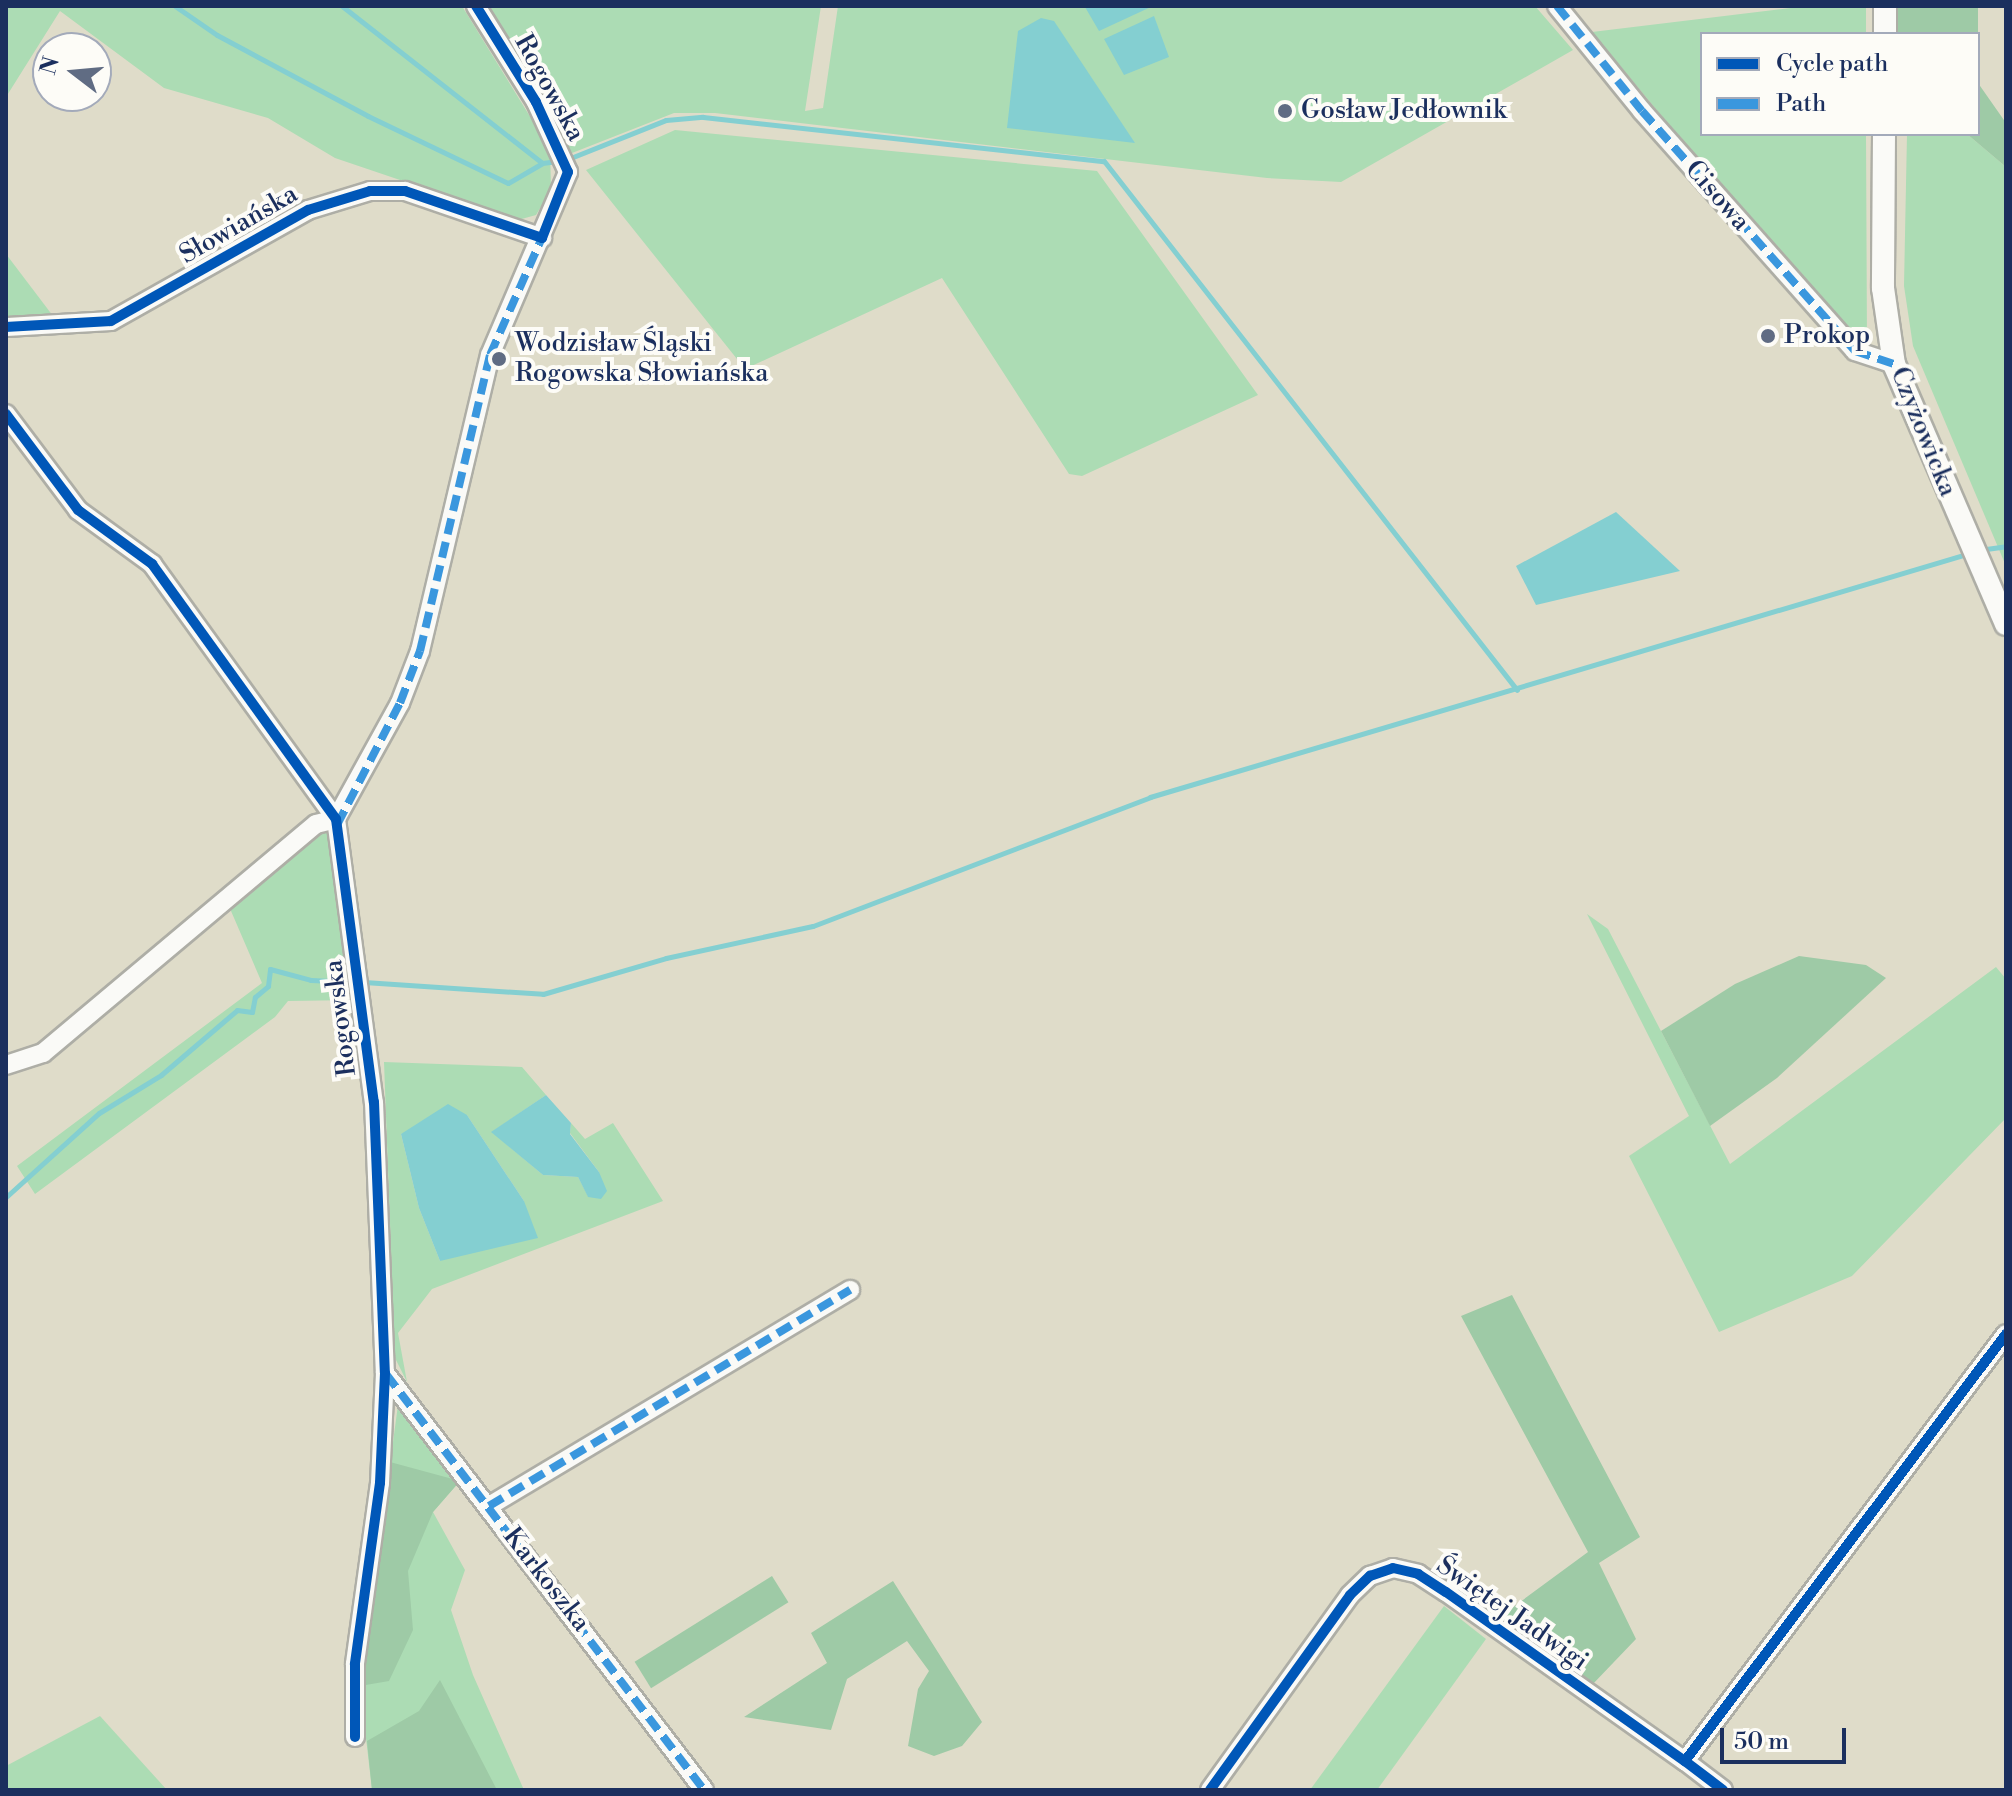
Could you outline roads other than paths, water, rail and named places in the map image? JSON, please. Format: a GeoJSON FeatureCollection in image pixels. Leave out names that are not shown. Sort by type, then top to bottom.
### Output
{"type":"FeatureCollection","features":[{"type":"Feature","properties":{"kind":"street","name":"Rogowska"},"geometry":{"type":"LineString","coordinates":[[336,819],[400,703],[420,651],[490,355],[568,172],[561,151],[476,6]]}},
{"type":"Feature","properties":{"kind":"street","name":"Cisowa"},"geometry":{"type":"LineString","coordinates":[[1557,6],[1642,111],[1855,351],[1894,364]]}},
{"type":"Feature","properties":{"kind":"street"},"geometry":{"type":"LineString","coordinates":[[1885,6],[1885,32]]}},
{"type":"Feature","properties":{"kind":"street","name":"Czyżowicka"},"geometry":{"type":"LineString","coordinates":[[1884,136],[1883,288],[1894,364],[1965,537],[2006,624]]}},
{"type":"Feature","properties":{"kind":"street","name":"Słowiańska"},"geometry":{"type":"LineString","coordinates":[[6,327],[111,321],[308,210],[370,191],[405,191],[542,238]]}},
{"type":"Feature","properties":{"kind":"street","name":"Rogowska"},"geometry":{"type":"LineString","coordinates":[[6,414],[78,510],[152,564],[336,819],[374,1102],[385,1373],[380,1483],[355,1664],[355,1737]]}},
{"type":"Feature","properties":{"kind":"street"},"geometry":{"type":"LineString","coordinates":[[6,1065],[43,1053],[305,833],[336,819]]}},
{"type":"Feature","properties":{"kind":"street"},"geometry":{"type":"LineString","coordinates":[[489,1506],[850,1290]]}},
{"type":"Feature","properties":{"kind":"street"},"geometry":{"type":"LineString","coordinates":[[1685,1761],[2006,1334]]}},
{"type":"Feature","properties":{"kind":"street","name":"Karkoszka"},"geometry":{"type":"LineString","coordinates":[[385,1373],[704,1790]]}},
{"type":"Feature","properties":{"kind":"street","name":"Świętej Jadwigi"},"geometry":{"type":"LineString","coordinates":[[1210,1790],[1350,1595],[1370,1576],[1393,1568],[1418,1574],[1446,1592],[1723,1790]]}},
{"type":"Feature","properties":{"kind":"water"},"geometry":{"type":"Polygon","coordinates":[[[1087,6],[1153,6],[1099,31],[1085,7],[1087,6]]]}},
{"type":"Feature","properties":{"kind":"water"},"geometry":{"type":"Polygon","coordinates":[[[1154,16],[1169,57],[1124,75],[1104,39],[1154,16]]]}},
{"type":"Feature","properties":{"kind":"water"},"geometry":{"type":"Polygon","coordinates":[[[1041,18],[1054,21],[1135,143],[1007,128],[1018,31],[1041,18]]]}},
{"type":"Feature","properties":{"kind":"water"},"geometry":{"type":"Polygon","coordinates":[[[1616,512],[1680,571],[1536,605],[1516,566],[1616,512]]]}},
{"type":"Feature","properties":{"kind":"water"},"geometry":{"type":"Polygon","coordinates":[[[546,1095],[571,1123],[570,1134],[599,1172],[607,1191],[601,1199],[588,1197],[578,1177],[543,1175],[491,1132],[546,1095]]]}},
{"type":"Feature","properties":{"kind":"water"},"geometry":{"type":"Polygon","coordinates":[[[448,1104],[467,1115],[524,1201],[538,1238],[440,1261],[419,1208],[401,1134],[448,1104]]]}},
{"type":"Feature","properties":{"kind":"waterway"},"geometry":{"type":"LineString","coordinates":[[175,6],[217,35],[368,116],[508,183],[542,163]]}},
{"type":"Feature","properties":{"kind":"waterway"},"geometry":{"type":"LineString","coordinates":[[342,6],[542,163],[558,161]]}},
{"type":"Feature","properties":{"kind":"waterway"},"geometry":{"type":"LineString","coordinates":[[568,159],[666,120],[703,117],[1104,161],[1517,690]]}},
{"type":"Feature","properties":{"kind":"waterway"},"geometry":{"type":"LineString","coordinates":[[1979,550],[2006,546]]}},
{"type":"Feature","properties":{"kind":"waterway"},"geometry":{"type":"LineString","coordinates":[[364,982],[543,994],[666,958],[813,926],[1150,797],[1970,553]]}},
{"type":"Feature","properties":{"kind":"waterway"},"geometry":{"type":"LineString","coordinates":[[6,1197],[99,1113],[161,1075],[237,1010],[252,1012],[255,997],[268,986],[270,969],[311,980],[354,982]]}},
{"type":"Feature","properties":{"kind":"place","name":"Gosław Jedłownik"},"geometry":{"type":"Point","coordinates":[1285,111]}},
{"type":"Feature","properties":{"kind":"place","name":"Prokop"},"geometry":{"type":"Point","coordinates":[1768,336]}},
{"type":"Feature","properties":{"kind":"place","name":"Wodzisław Śląski Rogowska Słowiańska"},"geometry":{"type":"Point","coordinates":[499,359]}}]}
